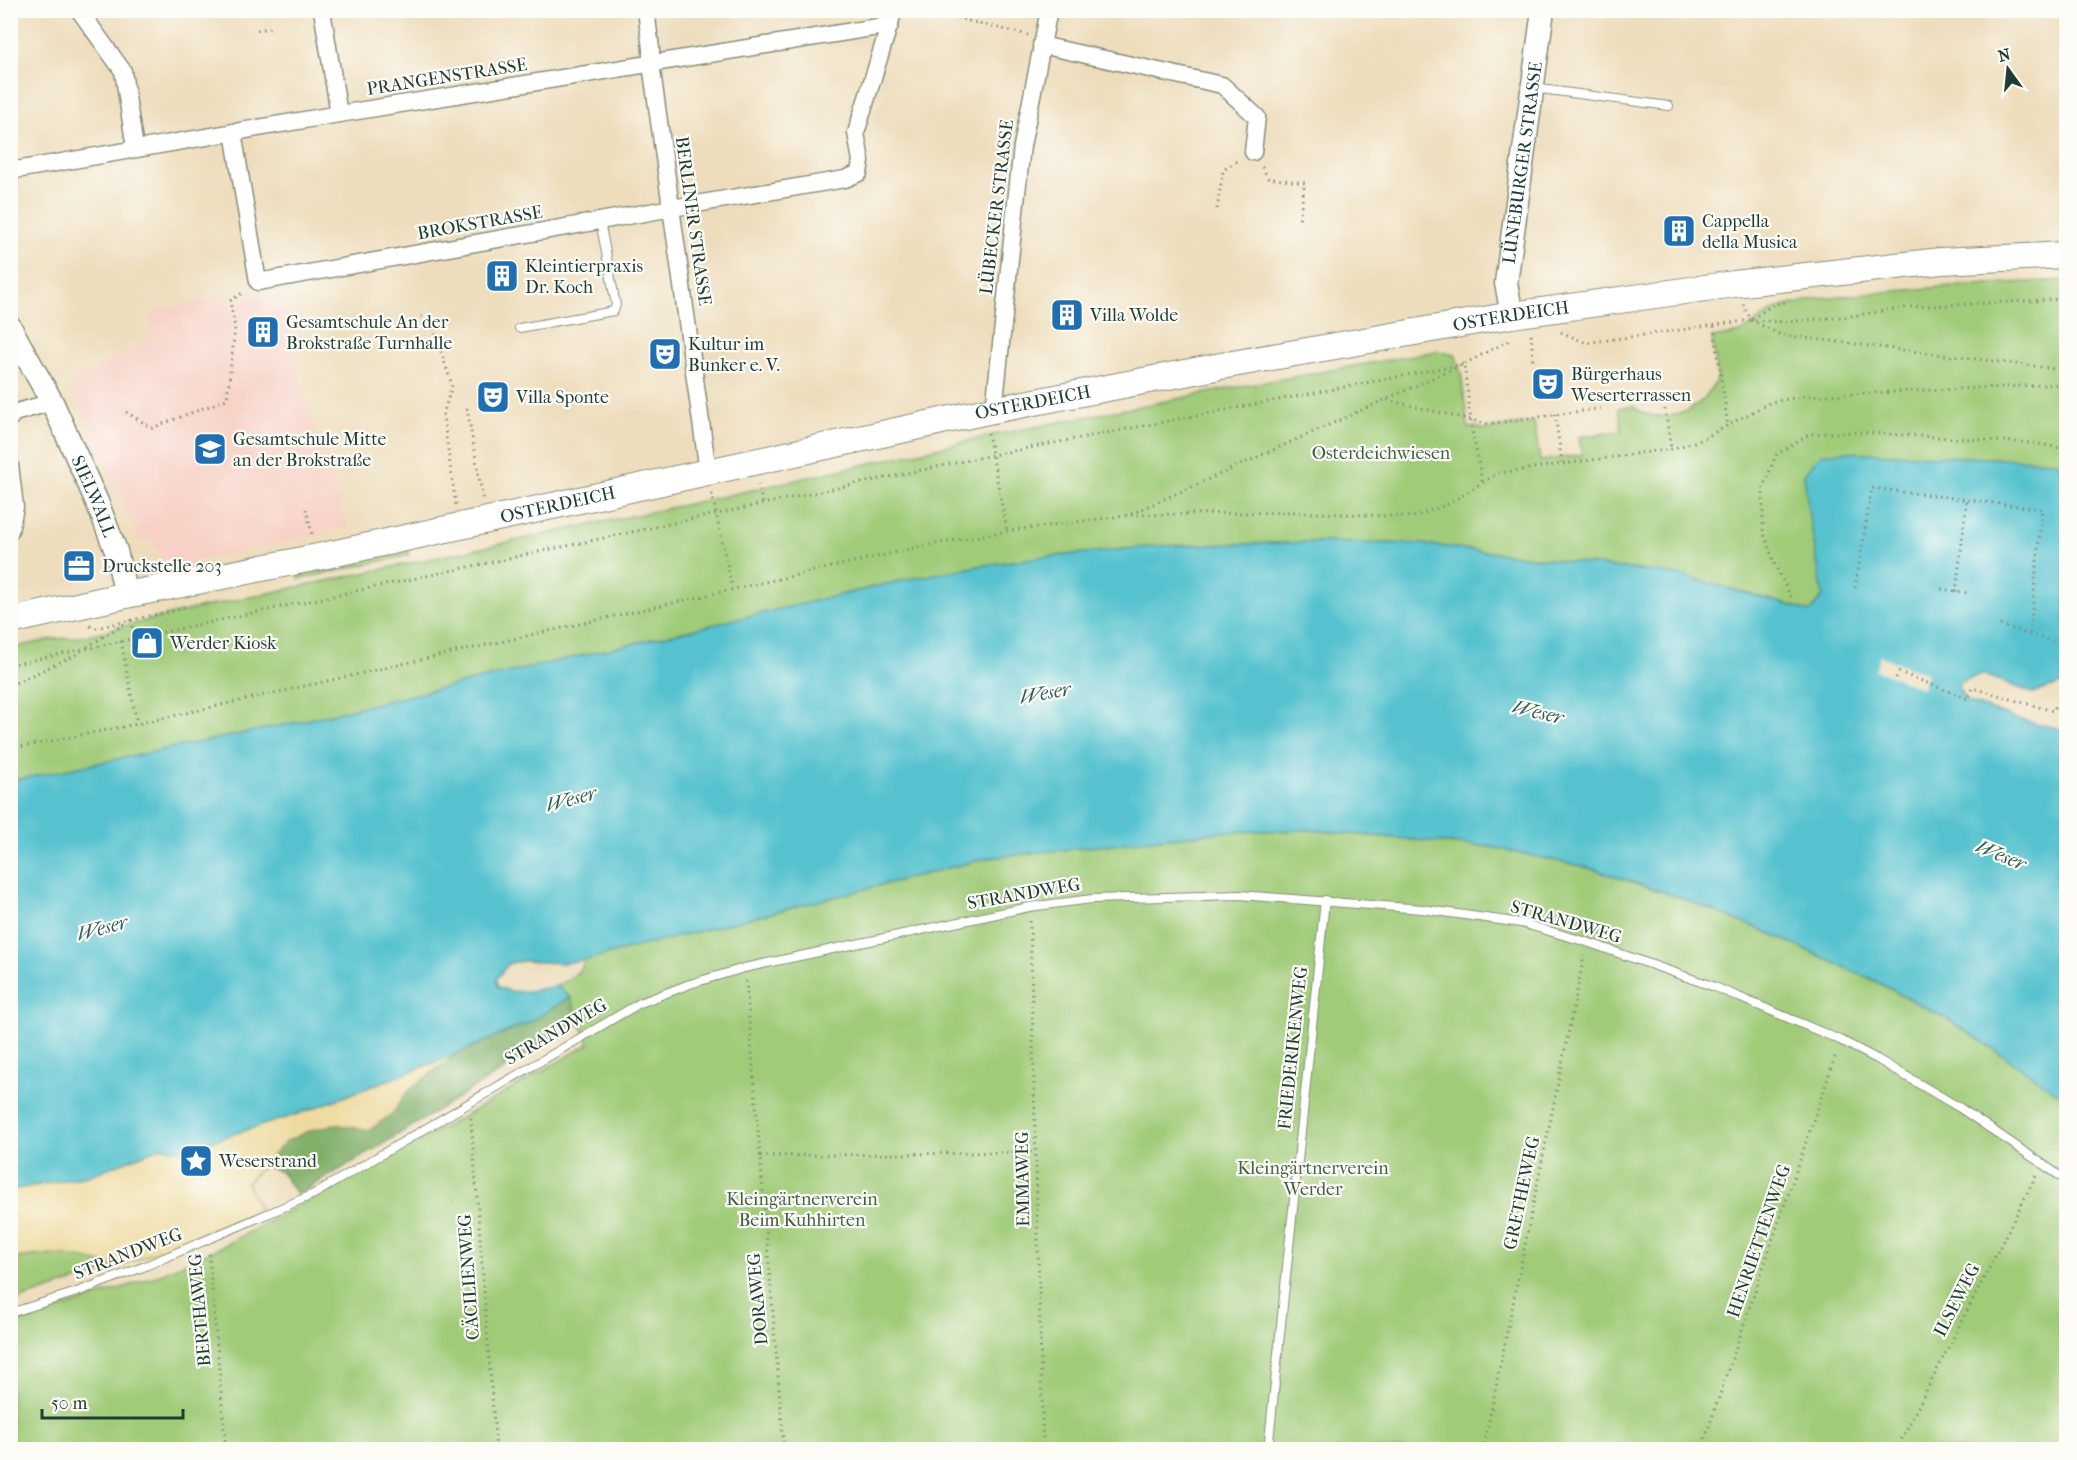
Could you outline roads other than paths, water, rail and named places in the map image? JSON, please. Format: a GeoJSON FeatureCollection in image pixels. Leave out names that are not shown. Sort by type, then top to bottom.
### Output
{"type":"FeatureCollection","features":[{"type":"Feature","properties":{"kind":"main road","name":"OSTERDEICH"},"geometry":{"type":"LineString","coordinates":[[10,621],[126,595],[318,557],[710,483],[989,411],[1221,366],[1517,329],[1734,284],[1941,261],[2067,255]]}},
{"type":"Feature","properties":{"kind":"street"},"geometry":{"type":"LineString","coordinates":[[79,10],[123,71],[135,148]]}},
{"type":"Feature","properties":{"kind":"street"},"geometry":{"type":"LineString","coordinates":[[322,10],[339,114]]}},
{"type":"Feature","properties":{"kind":"street","name":"BERLINER STRASSE"},"geometry":{"type":"LineString","coordinates":[[645,10],[710,483]]}},
{"type":"Feature","properties":{"kind":"street","name":"LÜBECKER STRASSE"},"geometry":{"type":"LineString","coordinates":[[989,411],[1022,146],[1049,10]]}},
{"type":"Feature","properties":{"kind":"street","name":"LÜNEBURGER STRASSE"},"geometry":{"type":"LineString","coordinates":[[1517,329],[1506,283],[1543,10]]}},
{"type":"Feature","properties":{"kind":"street","name":"PRANGENSTRASSE"},"geometry":{"type":"LineString","coordinates":[[10,171],[135,148],[651,64],[892,18]]}},
{"type":"Feature","properties":{"kind":"street","name":"BROKSTRASSE"},"geometry":{"type":"LineString","coordinates":[[234,132],[258,282],[845,179],[859,173],[861,161],[856,133],[892,18]]}},
{"type":"Feature","properties":{"kind":"street"},"geometry":{"type":"LineString","coordinates":[[1041,45],[1222,85],[1257,117],[1253,152]]}},
{"type":"Feature","properties":{"kind":"street","name":"SIELWALL"},"geometry":{"type":"LineString","coordinates":[[14,340],[52,402],[97,502],[116,551],[126,595]]}},
{"type":"Feature","properties":{"kind":"street"},"geometry":{"type":"LineString","coordinates":[[10,418],[14,413],[52,402]]}},
{"type":"Feature","properties":{"kind":"street"},"geometry":{"type":"LineString","coordinates":[[10,465],[15,507],[10,531]]}},
{"type":"Feature","properties":{"kind":"lane"},"geometry":{"type":"LineString","coordinates":[[1532,88],[1669,106]]}},
{"type":"Feature","properties":{"kind":"lane"},"geometry":{"type":"LineString","coordinates":[[519,328],[614,311],[616,305],[600,221]]}},
{"type":"Feature","properties":{"kind":"lane","name":"STRANDWEG"},"geometry":{"type":"LineString","coordinates":[[10,1313],[77,1292],[208,1240],[314,1194],[640,1003],[690,984],[744,968],[1029,907],[1092,899],[1239,896],[1324,900],[1422,909],[1521,923],[1587,942],[1715,987],[1840,1040],[1960,1108],[2067,1180]]}},
{"type":"Feature","properties":{"kind":"lane","name":"FRIEDERIKENWEG"},"geometry":{"type":"LineString","coordinates":[[1268,1449],[1324,900]]}},
{"type":"Feature","properties":{"kind":"water","name":"Weser"},"geometry":{"type":"Polygon","coordinates":[[[1842,452],[2055,461],[2066,470],[2066,647],[2063,684],[2032,693],[1982,674],[1959,683],[1960,691],[1966,701],[2016,719],[2066,730],[2066,1099],[1947,1019],[1875,981],[1766,932],[1682,898],[1586,867],[1490,847],[1310,830],[1223,832],[988,858],[585,960],[562,963],[524,961],[509,963],[497,978],[497,986],[518,992],[556,986],[570,997],[532,1021],[454,1055],[298,1114],[182,1150],[162,1147],[88,1176],[11,1190],[11,781],[289,724],[904,580],[1035,558],[1158,546],[1319,542],[1422,544],[1679,575],[1810,612],[1823,596],[1804,474],[1821,454],[1842,452]]]}},
{"type":"Feature","properties":{"kind":"place","name":"Cappella della Musica"},"geometry":{"type":"Point","coordinates":[1679,231]}},
{"type":"Feature","properties":{"kind":"place","name":"Kleintierpraxis Dr. Koch"},"geometry":{"type":"Point","coordinates":[502,276]}},
{"type":"Feature","properties":{"kind":"place","name":"Villa Wolde"},"geometry":{"type":"Point","coordinates":[1067,315]}},
{"type":"Feature","properties":{"kind":"place","name":"Gesamtschule An der Brokstraße Turnhalle"},"geometry":{"type":"Point","coordinates":[263,332]}},
{"type":"Feature","properties":{"kind":"place","name":"Kultur im Bunker e. V."},"geometry":{"type":"Point","coordinates":[665,354]}},
{"type":"Feature","properties":{"kind":"place","name":"Bürgerhaus Weserterrassen"},"geometry":{"type":"Point","coordinates":[1548,384]}},
{"type":"Feature","properties":{"kind":"place","name":"Villa Sponte"},"geometry":{"type":"Point","coordinates":[493,397]}},
{"type":"Feature","properties":{"kind":"place","name":"Gesamtschule Mitte an der Brokstraße"},"geometry":{"type":"Point","coordinates":[210,449]}},
{"type":"Feature","properties":{"kind":"place","name":"Druckstelle 203"},"geometry":{"type":"Point","coordinates":[79,566]}},
{"type":"Feature","properties":{"kind":"place","name":"Werder Kiosk"},"geometry":{"type":"Point","coordinates":[147,643]}},
{"type":"Feature","properties":{"kind":"place","name":"Weserstrand"},"geometry":{"type":"Point","coordinates":[196,1161]}},
{"type":"Feature","properties":{"kind":"park label","name":"Osterdeichwiesen"},"geometry":{"type":"Point","coordinates":[1381,453]}},
{"type":"Feature","properties":{"kind":"park label","name":"Kleingärtnerverein Werder"},"geometry":{"type":"Point","coordinates":[1313,1178]}},
{"type":"Feature","properties":{"kind":"park label","name":"Kleingärtnerverein Beim Kuhhirten"},"geometry":{"type":"Point","coordinates":[802,1209]}}]}
